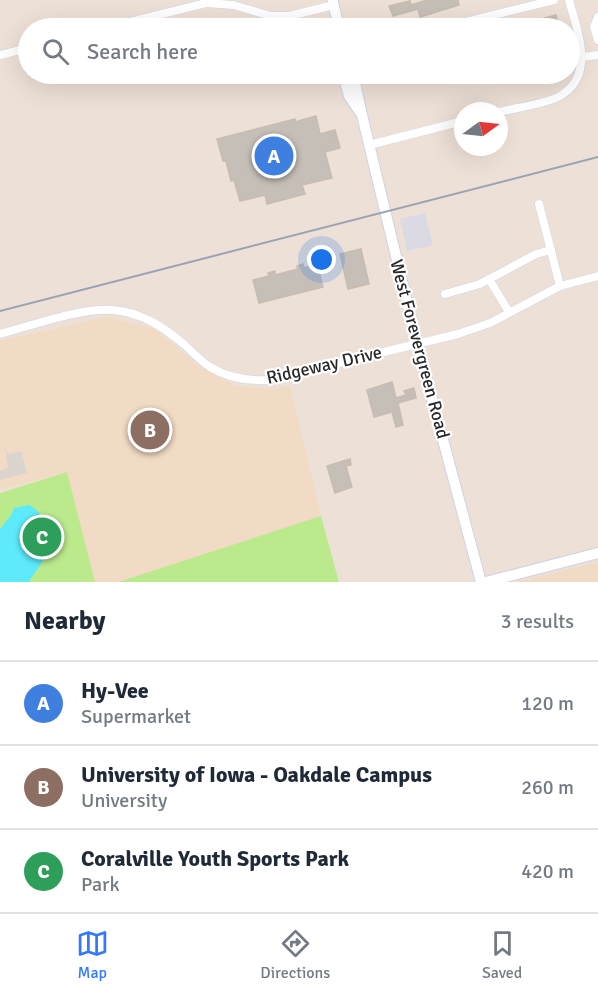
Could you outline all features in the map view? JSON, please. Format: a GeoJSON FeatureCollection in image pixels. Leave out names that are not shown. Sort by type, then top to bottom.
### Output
{"type":"FeatureCollection","features":[{"type":"Feature","properties":{"kind":"street"},"geometry":{"type":"LineString","coordinates":[[481,18],[554,0]]}},
{"type":"Feature","properties":{"kind":"street"},"geometry":{"type":"LineString","coordinates":[[569,0],[573,18]]}},
{"type":"Feature","properties":{"kind":"street"},"geometry":{"type":"LineString","coordinates":[[146,18],[206,3],[233,5],[271,16],[300,14],[332,2],[336,18]]}},
{"type":"Feature","properties":{"kind":"street"},"geometry":{"type":"LineString","coordinates":[[598,17],[594,27],[598,40]]}},
{"type":"Feature","properties":{"kind":"street"},"geometry":{"type":"LineString","coordinates":[[580,48],[582,57],[580,71]]}},
{"type":"Feature","properties":{"kind":"street"},"geometry":{"type":"LineString","coordinates":[[0,55],[18,50]]}},
{"type":"Feature","properties":{"kind":"street"},"geometry":{"type":"LineString","coordinates":[[582,57],[598,55]]}},
{"type":"Feature","properties":{"kind":"street","name":"West Forevergreen Road"},"geometry":{"type":"LineString","coordinates":[[346,84],[349,96],[362,115]]}},
{"type":"Feature","properties":{"kind":"street","name":"West Forevergreen Road"},"geometry":{"type":"LineString","coordinates":[[355,84],[417,343],[480,582]]}},
{"type":"Feature","properties":{"kind":"street"},"geometry":{"type":"LineString","coordinates":[[508,110],[558,97],[572,84]]}},
{"type":"Feature","properties":{"kind":"street"},"geometry":{"type":"LineString","coordinates":[[369,145],[454,123]]}},
{"type":"Feature","properties":{"kind":"street"},"geometry":{"type":"LineString","coordinates":[[539,204],[560,286]]}},
{"type":"Feature","properties":{"kind":"street"},"geometry":{"type":"LineString","coordinates":[[445,294],[473,286],[536,254],[551,250]]}},
{"type":"Feature","properties":{"kind":"street","name":"Ridgeway Drive"},"geometry":{"type":"LineString","coordinates":[[0,334],[87,311],[111,309],[122,311],[143,317],[165,329],[218,371],[255,381],[282,378],[458,334],[490,323],[560,286],[598,276]]}},
{"type":"Feature","properties":{"kind":"street"},"geometry":{"type":"LineString","coordinates":[[489,279],[509,312]]}},
{"type":"Feature","properties":{"kind":"street"},"geometry":{"type":"LineString","coordinates":[[486,582],[598,554]]}},
{"type":"Feature","properties":{"kind":"shaded area"},"geometry":{"type":"Polygon","coordinates":[[[425,213],[433,245],[407,251],[400,219],[425,213]]]}},
{"type":"Feature","properties":{"kind":"shaded area"},"geometry":{"type":"Polygon","coordinates":[[[107,317],[155,329],[199,366],[236,386],[270,389],[290,386],[321,516],[118,582],[95,582],[67,472],[0,490],[0,341],[107,317]]]}},
{"type":"Feature","properties":{"kind":"shaded area"},"geometry":{"type":"Polygon","coordinates":[[[6,448],[8,454],[21,451],[27,473],[0,480],[0,471],[8,466],[6,448]]]}},
{"type":"Feature","properties":{"kind":"shaded area"},"geometry":{"type":"Polygon","coordinates":[[[598,562],[598,582],[517,582],[598,562]]]}},
{"type":"Feature","properties":{"kind":"green space"},"geometry":{"type":"Polygon","coordinates":[[[67,472],[95,582],[0,582],[0,493],[67,472]]]}},
{"type":"Feature","properties":{"kind":"green space"},"geometry":{"type":"Polygon","coordinates":[[[321,516],[339,582],[118,582],[321,516]]]}},
{"type":"Feature","properties":{"kind":"water"},"geometry":{"type":"Polygon","coordinates":[[[29,505],[39,513],[45,525],[47,546],[45,556],[29,582],[0,582],[0,529],[14,508],[29,505]]]}},
{"type":"Feature","properties":{"kind":"building"},"geometry":{"type":"Polygon","coordinates":[[[427,0],[458,0],[459,5],[420,17],[418,9],[393,16],[389,6],[410,1],[411,5],[427,0]]]}},
{"type":"Feature","properties":{"kind":"building"},"geometry":{"type":"Polygon","coordinates":[[[316,116],[320,134],[335,130],[340,148],[325,152],[332,178],[302,185],[305,194],[267,204],[265,195],[240,201],[234,180],[231,181],[226,161],[223,161],[217,139],[295,119],[295,122],[316,116]]]}},
{"type":"Feature","properties":{"kind":"building"},"geometry":{"type":"Polygon","coordinates":[[[361,249],[369,284],[348,289],[340,254],[361,249]]]}},
{"type":"Feature","properties":{"kind":"building"},"geometry":{"type":"Polygon","coordinates":[[[303,264],[304,268],[317,264],[323,287],[259,303],[253,280],[269,276],[268,273],[275,271],[275,275],[298,269],[297,266],[303,264]]]}},
{"type":"Feature","properties":{"kind":"building"},"geometry":{"type":"Polygon","coordinates":[[[392,382],[396,398],[406,395],[404,391],[414,388],[416,398],[398,403],[403,425],[396,427],[392,412],[374,417],[367,390],[392,382]]]}},
{"type":"Feature","properties":{"kind":"building"},"geometry":{"type":"Polygon","coordinates":[[[350,459],[351,465],[346,466],[352,487],[335,493],[327,466],[350,459]]]}},
{"type":"Feature","properties":{"kind":"railway"},"geometry":{"type":"LineString","coordinates":[[0,311],[598,157]]}},
{"type":"Feature","properties":{"kind":"place","name":"Hy-Vee"},"geometry":{"type":"Point","coordinates":[274,156]}},
{"type":"Feature","properties":{"kind":"place","name":"University of Iowa - Oakdale Campus"},"geometry":{"type":"Point","coordinates":[150,430]}},
{"type":"Feature","properties":{"kind":"place","name":"Coralville Youth Sports Park"},"geometry":{"type":"Point","coordinates":[42,537]}}]}
